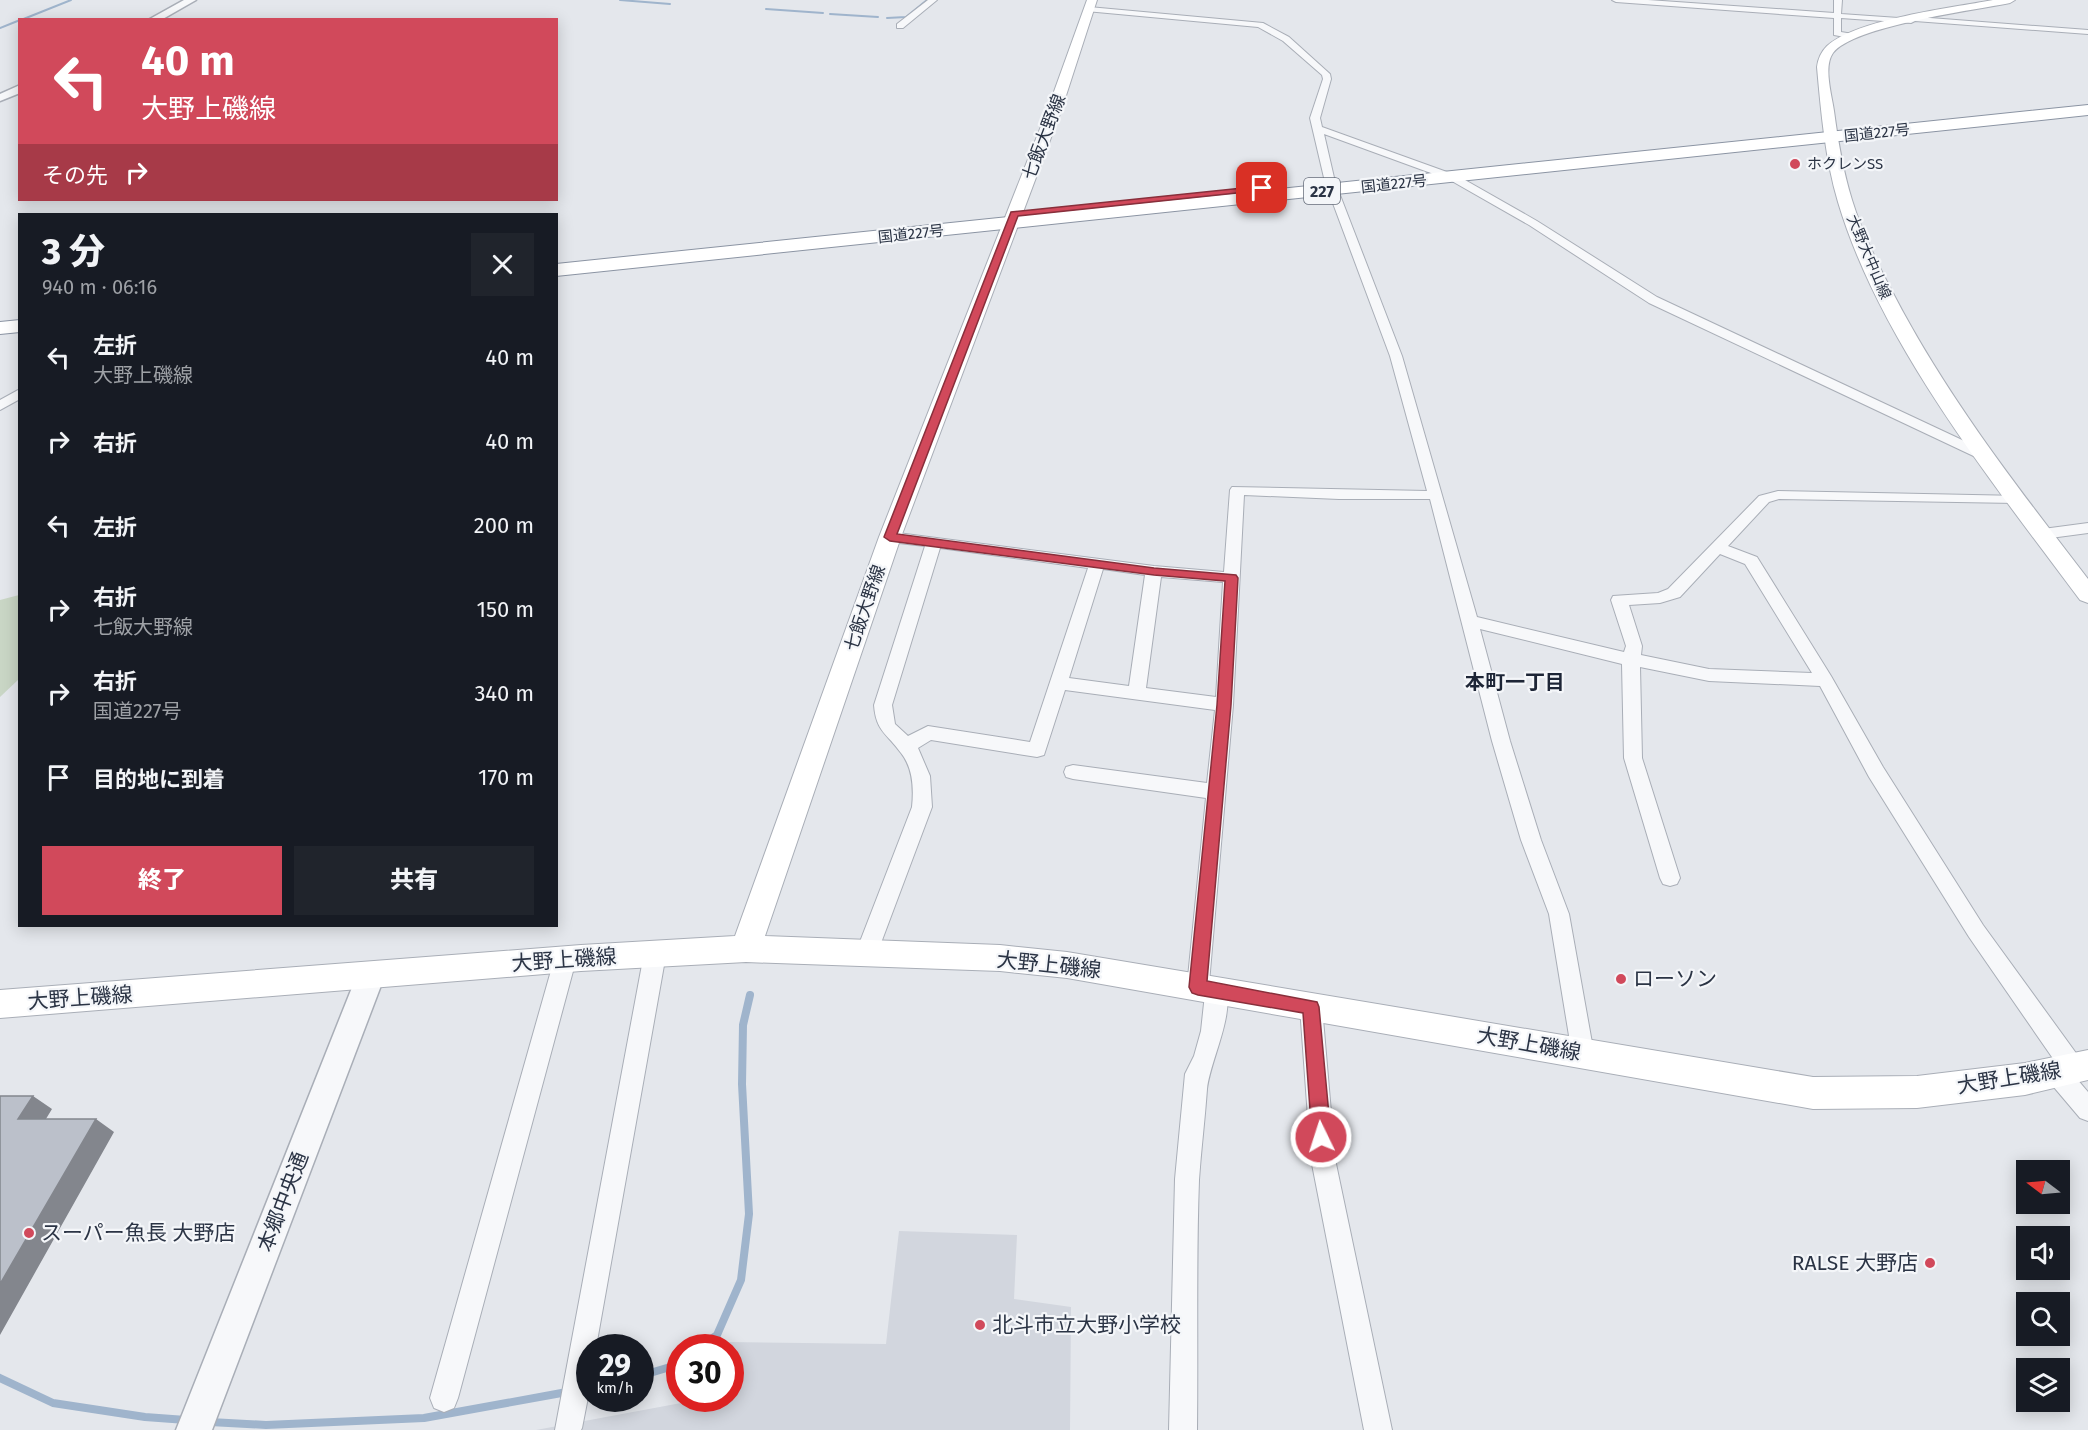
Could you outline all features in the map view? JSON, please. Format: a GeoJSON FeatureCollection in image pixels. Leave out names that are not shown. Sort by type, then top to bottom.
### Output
{"type":"FeatureCollection","features":[{"type":"Feature","properties":{"kind":"highway","name":"国道227号"},"geometry":{"type":"LineString","coordinates":[[558,260],[1446,175],[2088,104]]}},
{"type":"Feature","properties":{"kind":"highway","name":"国道227号"},"geometry":{"type":"LineString","coordinates":[[1829,134],[2088,110]]}},
{"type":"Feature","properties":{"kind":"highway","name":"国道227号"},"geometry":{"type":"LineString","coordinates":[[558,270],[1013,218]]}},
{"type":"Feature","properties":{"kind":"highway"},"geometry":{"type":"LineString","coordinates":[[0,318],[18,316]]}},
{"type":"Feature","properties":{"kind":"highway"},"geometry":{"type":"LineString","coordinates":[[0,328],[18,326]]}},
{"type":"Feature","properties":{"kind":"main road","name":"大野大中山線"},"geometry":{"type":"LineString","coordinates":[[2010,0],[1850,36],[1833,46],[1825,58],[1829,134],[1851,218],[1875,275],[1920,358],[2016,499],[2088,595]]}},
{"type":"Feature","properties":{"kind":"main road","name":"七飯大野線"},"geometry":{"type":"LineString","coordinates":[[746,949],[890,537],[1070,67],[1090,5]]}},
{"type":"Feature","properties":{"kind":"main road","name":"大野上磯線"},"geometry":{"type":"LineString","coordinates":[[0,1004],[655,954],[746,949],[867,952],[1000,958],[1067,965],[1813,1094],[1917,1092],[2025,1079],[2072,1068]]}},
{"type":"Feature","properties":{"kind":"street"},"geometry":{"type":"LineString","coordinates":[[157,18],[191,0]]}},
{"type":"Feature","properties":{"kind":"street"},"geometry":{"type":"LineString","coordinates":[[900,26],[933,0]]}},
{"type":"Feature","properties":{"kind":"street"},"geometry":{"type":"LineString","coordinates":[[1616,0],[2088,33]]}},
{"type":"Feature","properties":{"kind":"street"},"geometry":{"type":"LineString","coordinates":[[1838,0],[1837,33],[1850,36]]}},
{"type":"Feature","properties":{"kind":"street"},"geometry":{"type":"LineString","coordinates":[[1090,5],[1249,22],[1271,29],[1286,39],[1326,74],[1324,90],[1315,118],[1331,186],[1396,356],[1436,495],[1470,621],[1480,668],[1504,751],[1531,840],[1559,914],[1583,1054]]}},
{"type":"Feature","properties":{"kind":"street"},"geometry":{"type":"LineString","coordinates":[[0,98],[18,89]]}},
{"type":"Feature","properties":{"kind":"street"},"geometry":{"type":"LineString","coordinates":[[1318,129],[1446,175],[1533,223],[1653,300],[1987,457]]}},
{"type":"Feature","properties":{"kind":"street"},"geometry":{"type":"LineString","coordinates":[[0,406],[18,394]]}},
{"type":"Feature","properties":{"kind":"street"},"geometry":{"type":"LineString","coordinates":[[1183,1430],[1187,1179],[1197,1074],[1205,1058],[1212,1030],[1207,989],[1216,792],[1224,705],[1237,490],[1339,495],[1436,495]]}},
{"type":"Feature","properties":{"kind":"street"},"geometry":{"type":"LineString","coordinates":[[1670,878],[1633,758],[1631,661],[1634,646],[1619,600],[1660,598],[1674,593],[1764,499],[1778,495],[2016,499]]}},
{"type":"Feature","properties":{"kind":"street"},"geometry":{"type":"LineString","coordinates":[[2043,534],[2088,528]]}},
{"type":"Feature","properties":{"kind":"street"},"geometry":{"type":"LineString","coordinates":[[890,537],[1154,572],[1232,578]]}},
{"type":"Feature","properties":{"kind":"street"},"geometry":{"type":"LineString","coordinates":[[867,952],[922,807],[924,788],[920,769],[907,746],[891,734],[884,718],[883,705],[934,542]]}},
{"type":"Feature","properties":{"kind":"street"},"geometry":{"type":"LineString","coordinates":[[1718,547],[1750,561],[1825,680],[1875,772],[1970,921],[2072,1068],[2088,1110]]}},
{"type":"Feature","properties":{"kind":"street"},"geometry":{"type":"LineString","coordinates":[[907,746],[928,733],[1037,750],[1097,563]]}},
{"type":"Feature","properties":{"kind":"street"},"geometry":{"type":"LineString","coordinates":[[1137,693],[1154,572]]}},
{"type":"Feature","properties":{"kind":"street"},"geometry":{"type":"LineString","coordinates":[[1470,621],[1631,661],[1708,675],[1825,680]]}},
{"type":"Feature","properties":{"kind":"street"},"geometry":{"type":"LineString","coordinates":[[1060,683],[1224,705]]}},
{"type":"Feature","properties":{"kind":"street"},"geometry":{"type":"LineString","coordinates":[[1073,772],[1216,792]]}},
{"type":"Feature","properties":{"kind":"street"},"geometry":{"type":"LineString","coordinates":[[568,1428],[655,954]]}},
{"type":"Feature","properties":{"kind":"street"},"geometry":{"type":"LineString","coordinates":[[444,1398],[565,960]]}},
{"type":"Feature","properties":{"kind":"street","name":"本郷中央通"},"geometry":{"type":"LineString","coordinates":[[194,1430],[371,975]]}},
{"type":"Feature","properties":{"kind":"street"},"geometry":{"type":"LineString","coordinates":[[1311,1007],[1323,1159],[1378,1430]]}},
{"type":"Feature","properties":{"kind":"shaded area","name":"北斗市立大野小学校"},"geometry":{"type":"Polygon","coordinates":[[[899,1231],[1017,1235],[1014,1299],[1071,1307],[1070,1430],[536,1430],[633,1412],[654,1412],[654,1408],[666,1406],[666,1412],[744,1412],[744,1342],[886,1344],[899,1231]]]}},
{"type":"Feature","properties":{"kind":"green space"},"geometry":{"type":"Polygon","coordinates":[[[18,595],[18,680],[0,697],[0,600],[18,595]]]}},
{"type":"Feature","properties":{"kind":"building"},"geometry":{"type":"Polygon","coordinates":[[[0,1096],[33,1096],[18,1119],[96,1119],[0,1284],[0,1096]]]}},
{"type":"Feature","properties":{"kind":"waterway"},"geometry":{"type":"LineString","coordinates":[[26,18],[71,0]]}},
{"type":"Feature","properties":{"kind":"waterway"},"geometry":{"type":"LineString","coordinates":[[620,0],[670,4]]}},
{"type":"Feature","properties":{"kind":"waterway"},"geometry":{"type":"LineString","coordinates":[[887,18],[906,17],[927,0]]}},
{"type":"Feature","properties":{"kind":"waterway"},"geometry":{"type":"LineString","coordinates":[[766,9],[823,13]]}},
{"type":"Feature","properties":{"kind":"waterway"},"geometry":{"type":"LineString","coordinates":[[830,14],[878,17]]}},
{"type":"Feature","properties":{"kind":"waterway"},"geometry":{"type":"LineString","coordinates":[[0,28],[18,21]]}},
{"type":"Feature","properties":{"kind":"waterway"},"geometry":{"type":"LineString","coordinates":[[717,1334],[741,1280],[749,1214],[742,1084],[743,1025],[750,995]]}},
{"type":"Feature","properties":{"kind":"waterway"},"geometry":{"type":"LineString","coordinates":[[654,1372],[666,1368]]}},
{"type":"Feature","properties":{"kind":"waterway"},"geometry":{"type":"LineString","coordinates":[[0,1378],[53,1403],[145,1417],[186,1420]]}},
{"type":"Feature","properties":{"kind":"waterway"},"geometry":{"type":"LineString","coordinates":[[210,1422],[266,1425],[424,1418],[567,1392]]}},
{"type":"Feature","properties":{"kind":"place","name":"ホクレンSS"},"geometry":{"type":"Point","coordinates":[1795,164]}},
{"type":"Feature","properties":{"kind":"place","name":"ローソン"},"geometry":{"type":"Point","coordinates":[1621,979]}},
{"type":"Feature","properties":{"kind":"place","name":"スーパー魚長 大野店"},"geometry":{"type":"Point","coordinates":[29,1233]}},
{"type":"Feature","properties":{"kind":"place","name":"RALSE 大野店"},"geometry":{"type":"Point","coordinates":[1930,1263]}},
{"type":"Feature","properties":{"kind":"place","name":"北斗市立大野小学校"},"geometry":{"type":"Point","coordinates":[980,1325]}},
{"type":"Feature","properties":{"kind":"district","name":"本町一丁目"},"geometry":{"type":"Point","coordinates":[1515,682]}},
{"type":"Feature","properties":{"kind":"route"},"geometry":{"type":"LineString","coordinates":[[1262,188],[1014,214],[890,537],[1154,572],[1232,578],[1224,705],[1198,987],[1311,1007],[1321,1137]]}}]}
